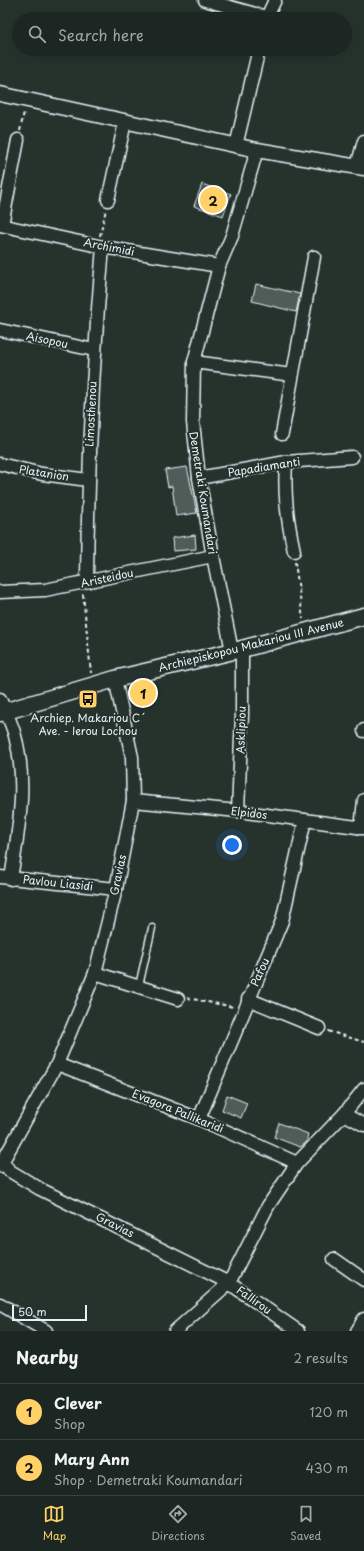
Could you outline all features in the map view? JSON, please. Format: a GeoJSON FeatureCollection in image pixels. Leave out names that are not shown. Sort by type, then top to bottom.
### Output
{"type":"FeatureCollection","features":[{"type":"Feature","properties":{"kind":"main road","name":"Archiepiskopou Makariou III Avenue"},"geometry":{"type":"LineString","coordinates":[[2,708],[237,650],[364,616]]}},
{"type":"Feature","properties":{"kind":"street"},"geometry":{"type":"LineString","coordinates":[[205,0],[246,12]]}},
{"type":"Feature","properties":{"kind":"street"},"geometry":{"type":"LineString","coordinates":[[269,12],[274,0]]}},
{"type":"Feature","properties":{"kind":"street"},"geometry":{"type":"LineString","coordinates":[[236,146],[257,56]]}},
{"type":"Feature","properties":{"kind":"street"},"geometry":{"type":"LineString","coordinates":[[0,94],[236,146],[361,167],[364,141]]}},
{"type":"Feature","properties":{"kind":"street"},"geometry":{"type":"LineString","coordinates":[[108,200],[125,122]]}},
{"type":"Feature","properties":{"kind":"street"},"geometry":{"type":"LineString","coordinates":[[1,225],[18,140]]}},
{"type":"Feature","properties":{"kind":"street","name":"Demetraki Koumandari"},"geometry":{"type":"LineString","coordinates":[[237,650],[213,556],[199,478],[193,422],[194,362],[219,266],[232,236],[257,150]]}},
{"type":"Feature","properties":{"kind":"street","name":"Archimidi"},"geometry":{"type":"LineString","coordinates":[[1,225],[101,246],[219,266]]}},
{"type":"Feature","properties":{"kind":"street","name":"Limosthenou"},"geometry":{"type":"LineString","coordinates":[[84,582],[94,350],[101,246]]}},
{"type":"Feature","properties":{"kind":"street"},"geometry":{"type":"LineString","coordinates":[[282,434],[314,257]]}},
{"type":"Feature","properties":{"kind":"street","name":"Aisopou"},"geometry":{"type":"LineString","coordinates":[[0,330],[94,350]]}},
{"type":"Feature","properties":{"kind":"street"},"geometry":{"type":"LineString","coordinates":[[194,362],[292,375]]}},
{"type":"Feature","properties":{"kind":"street","name":"Papadiamanti"},"geometry":{"type":"LineString","coordinates":[[199,478],[286,462],[352,457]]}},
{"type":"Feature","properties":{"kind":"street"},"geometry":{"type":"LineString","coordinates":[[286,462],[284,493],[287,519],[294,551]]}},
{"type":"Feature","properties":{"kind":"street","name":"Platanion"},"geometry":{"type":"LineString","coordinates":[[0,464],[42,474],[88,480]]}},
{"type":"Feature","properties":{"kind":"street","name":"Aristeidou"},"geometry":{"type":"LineString","coordinates":[[0,592],[45,590],[213,556]]}},
{"type":"Feature","properties":{"kind":"street","name":"Asklipiou"},"geometry":{"type":"LineString","coordinates":[[237,650],[242,714],[238,811]]}},
{"type":"Feature","properties":{"kind":"street","name":"Gravias"},"geometry":{"type":"LineString","coordinates":[[115,679],[132,757],[133,801],[116,889],[95,973],[57,1064],[2,1165],[40,1188],[229,1283]]}},
{"type":"Feature","properties":{"kind":"street"},"geometry":{"type":"LineString","coordinates":[[2,708],[15,735],[21,767],[22,796],[5,878]]}},
{"type":"Feature","properties":{"kind":"street"},"geometry":{"type":"LineString","coordinates":[[362,828],[364,800]]}},
{"type":"Feature","properties":{"kind":"street","name":"Elpidos"},"geometry":{"type":"LineString","coordinates":[[133,801],[238,811],[362,828]]}},
{"type":"Feature","properties":{"kind":"street","name":"Pafou"},"geometry":{"type":"LineString","coordinates":[[199,1119],[282,921],[305,820]]}},
{"type":"Feature","properties":{"kind":"street","name":"Pavlou Liasidi"},"geometry":{"type":"LineString","coordinates":[[5,878],[116,889]]}},
{"type":"Feature","properties":{"kind":"street"},"geometry":{"type":"LineString","coordinates":[[95,973],[178,999]]}},
{"type":"Feature","properties":{"kind":"street"},"geometry":{"type":"LineString","coordinates":[[246,1004],[319,1028]]}},
{"type":"Feature","properties":{"kind":"street","name":"Evagora Pallikaridi"},"geometry":{"type":"LineString","coordinates":[[57,1064],[199,1119],[297,1163]]}},
{"type":"Feature","properties":{"kind":"street"},"geometry":{"type":"LineString","coordinates":[[175,1331],[229,1283],[268,1206],[297,1163],[344,1114],[364,1089]]}},
{"type":"Feature","properties":{"kind":"street"},"geometry":{"type":"LineString","coordinates":[[344,1114],[364,1126]]}},
{"type":"Feature","properties":{"kind":"street"},"geometry":{"type":"LineString","coordinates":[[334,1259],[364,1280]]}},
{"type":"Feature","properties":{"kind":"street","name":"Fallirou"},"geometry":{"type":"LineString","coordinates":[[229,1283],[298,1331]]}},
{"type":"Feature","properties":{"kind":"street"},"geometry":{"type":"LineString","coordinates":[[0,1304],[29,1326],[46,1331]]}},
{"type":"Feature","properties":{"kind":"street"},"geometry":{"type":"LineString","coordinates":[[357,1331],[364,1319]]}},
{"type":"Feature","properties":{"kind":"lane"},"geometry":{"type":"LineString","coordinates":[[139,986],[152,928]]}},
{"type":"Feature","properties":{"kind":"path"},"geometry":{"type":"LineString","coordinates":[[18,140],[26,100]]}},
{"type":"Feature","properties":{"kind":"path"},"geometry":{"type":"LineString","coordinates":[[101,246],[108,200]]}},
{"type":"Feature","properties":{"kind":"path"},"geometry":{"type":"LineString","coordinates":[[294,551],[304,632]]}},
{"type":"Feature","properties":{"kind":"path"},"geometry":{"type":"LineString","coordinates":[[84,582],[93,686]]}},
{"type":"Feature","properties":{"kind":"path"},"geometry":{"type":"LineString","coordinates":[[178,999],[185,998],[246,1004]]}},
{"type":"Feature","properties":{"kind":"path"},"geometry":{"type":"LineString","coordinates":[[319,1028],[364,1042]]}},
{"type":"Feature","properties":{"kind":"building"},"geometry":{"type":"Polygon","coordinates":[[[202,184],[231,194],[223,216],[194,206],[202,184]]]}},
{"type":"Feature","properties":{"kind":"building"},"geometry":{"type":"Polygon","coordinates":[[[256,284],[300,294],[296,312],[252,301],[256,284]]]}},
{"type":"Feature","properties":{"kind":"building"},"geometry":{"type":"Polygon","coordinates":[[[187,467],[197,513],[176,516],[172,486],[168,487],[165,470],[187,467]]]}},
{"type":"Feature","properties":{"kind":"building"},"geometry":{"type":"Polygon","coordinates":[[[195,535],[196,549],[173,551],[172,538],[195,535]]]}},
{"type":"Feature","properties":{"kind":"building"},"geometry":{"type":"Polygon","coordinates":[[[150,684],[153,697],[135,702],[132,689],[150,684]]]}},
{"type":"Feature","properties":{"kind":"building"},"geometry":{"type":"Polygon","coordinates":[[[227,1095],[247,1103],[241,1118],[222,1110],[227,1095]]]}},
{"type":"Feature","properties":{"kind":"building"},"geometry":{"type":"Polygon","coordinates":[[[279,1123],[308,1134],[306,1143],[300,1147],[274,1137],[279,1123]]]}},
{"type":"Feature","properties":{"kind":"place","name":"Mary Ann"},"geometry":{"type":"Point","coordinates":[213,200]}},
{"type":"Feature","properties":{"kind":"place","name":"Clever"},"geometry":{"type":"Point","coordinates":[143,693]}},
{"type":"Feature","properties":{"kind":"place","name":"Archiep. Makariou C´ Ave. - Ierou Lochou"},"geometry":{"type":"Point","coordinates":[88,699]}}]}
